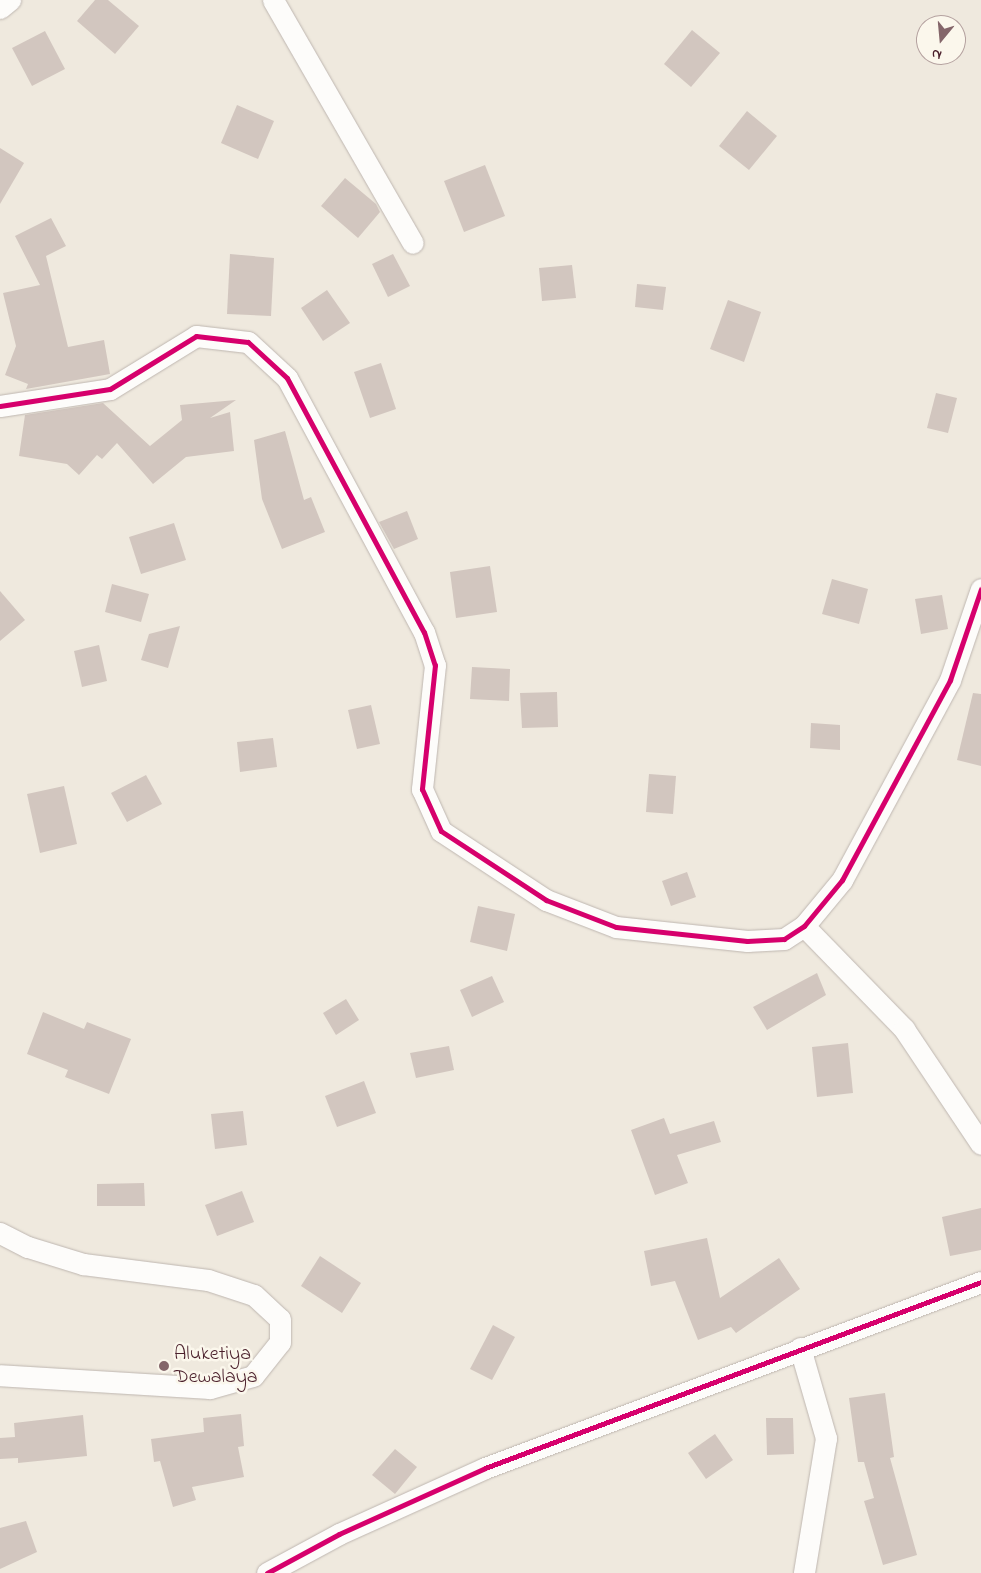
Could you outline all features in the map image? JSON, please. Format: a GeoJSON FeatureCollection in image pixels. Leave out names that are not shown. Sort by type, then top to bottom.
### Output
{"type":"FeatureCollection","features":[{"type":"Feature","properties":{"kind":"street"},"geometry":{"type":"LineString","coordinates":[[0,8],[10,0]]}},
{"type":"Feature","properties":{"kind":"street"},"geometry":{"type":"LineString","coordinates":[[272,0],[413,243]]}},
{"type":"Feature","properties":{"kind":"street"},"geometry":{"type":"LineString","coordinates":[[0,406],[110,389],[196,336],[248,342],[287,378],[424,632],[435,665],[422,789],[440,831],[546,900],[616,927],[747,941],[784,939],[804,926],[842,880],[950,680],[981,589]]}},
{"type":"Feature","properties":{"kind":"street"},"geometry":{"type":"LineString","coordinates":[[804,926],[904,1029],[981,1144]]}},
{"type":"Feature","properties":{"kind":"street"},"geometry":{"type":"LineString","coordinates":[[0,1233],[28,1247],[83,1264],[208,1280],[254,1296],[280,1319],[280,1342],[253,1376],[210,1388],[0,1375]]}},
{"type":"Feature","properties":{"kind":"street"},"geometry":{"type":"LineString","coordinates":[[267,1573],[339,1534],[485,1468],[800,1348],[981,1282]]}},
{"type":"Feature","properties":{"kind":"street"},"geometry":{"type":"LineString","coordinates":[[800,1348],[826,1438],[804,1573]]}},
{"type":"Feature","properties":{"kind":"building"},"geometry":{"type":"Polygon","coordinates":[[[95,0],[108,0],[139,26],[115,54],[77,21],[95,0]]]}},
{"type":"Feature","properties":{"kind":"building"},"geometry":{"type":"Polygon","coordinates":[[[692,30],[720,53],[691,87],[664,64],[692,30]]]}},
{"type":"Feature","properties":{"kind":"building"},"geometry":{"type":"Polygon","coordinates":[[[45,31],[65,69],[32,86],[12,48],[45,31]]]}},
{"type":"Feature","properties":{"kind":"building"},"geometry":{"type":"Polygon","coordinates":[[[237,105],[274,121],[258,159],[221,143],[237,105]]]}},
{"type":"Feature","properties":{"kind":"building"},"geometry":{"type":"Polygon","coordinates":[[[747,111],[777,136],[749,170],[719,146],[747,111]]]}},
{"type":"Feature","properties":{"kind":"building"},"geometry":{"type":"Polygon","coordinates":[[[0,148],[24,163],[0,204],[0,148]]]}},
{"type":"Feature","properties":{"kind":"building"},"geometry":{"type":"Polygon","coordinates":[[[485,165],[505,216],[464,232],[444,181],[485,165]]]}},
{"type":"Feature","properties":{"kind":"building"},"geometry":{"type":"Polygon","coordinates":[[[345,178],[376,204],[380,212],[358,238],[321,206],[345,178]]]}},
{"type":"Feature","properties":{"kind":"building"},"geometry":{"type":"Polygon","coordinates":[[[51,218],[66,246],[46,256],[68,347],[104,340],[110,374],[26,389],[28,384],[5,375],[16,346],[3,293],[40,285],[15,236],[51,218]]]}},
{"type":"Feature","properties":{"kind":"building"},"geometry":{"type":"Polygon","coordinates":[[[230,254],[274,258],[271,316],[227,314],[230,254]]]}},
{"type":"Feature","properties":{"kind":"building"},"geometry":{"type":"Polygon","coordinates":[[[393,254],[410,286],[388,297],[372,264],[393,254]]]}},
{"type":"Feature","properties":{"kind":"building"},"geometry":{"type":"Polygon","coordinates":[[[572,265],[576,298],[542,301],[539,268],[572,265]]]}},
{"type":"Feature","properties":{"kind":"building"},"geometry":{"type":"Polygon","coordinates":[[[637,284],[666,287],[663,310],[635,307],[637,284]]]}},
{"type":"Feature","properties":{"kind":"building"},"geometry":{"type":"Polygon","coordinates":[[[327,290],[350,323],[323,341],[301,308],[327,290]]]}},
{"type":"Feature","properties":{"kind":"building"},"geometry":{"type":"Polygon","coordinates":[[[728,300],[761,312],[744,362],[710,349],[728,300]]]}},
{"type":"Feature","properties":{"kind":"building"},"geometry":{"type":"Polygon","coordinates":[[[381,363],[396,409],[370,418],[354,372],[381,363]]]}},
{"type":"Feature","properties":{"kind":"building"},"geometry":{"type":"Polygon","coordinates":[[[936,393],[957,398],[948,433],[927,428],[936,393]]]}},
{"type":"Feature","properties":{"kind":"building"},"geometry":{"type":"Polygon","coordinates":[[[236,400],[210,418],[230,412],[234,451],[186,457],[153,484],[117,443],[102,459],[97,455],[79,475],[67,464],[19,456],[25,415],[103,403],[150,446],[182,420],[180,405],[236,400]]]}},
{"type":"Feature","properties":{"kind":"building"},"geometry":{"type":"Polygon","coordinates":[[[285,431],[304,500],[311,497],[325,532],[282,549],[262,499],[254,440],[285,431]]]}},
{"type":"Feature","properties":{"kind":"building"},"geometry":{"type":"Polygon","coordinates":[[[407,511],[418,539],[394,549],[379,522],[407,511]]]}},
{"type":"Feature","properties":{"kind":"building"},"geometry":{"type":"Polygon","coordinates":[[[174,523],[186,560],[141,574],[129,537],[174,523]]]}},
{"type":"Feature","properties":{"kind":"building"},"geometry":{"type":"Polygon","coordinates":[[[490,566],[497,612],[456,618],[450,572],[490,566]]]}},
{"type":"Feature","properties":{"kind":"building"},"geometry":{"type":"Polygon","coordinates":[[[832,579],[868,589],[859,624],[822,614],[832,579]]]}},
{"type":"Feature","properties":{"kind":"building"},"geometry":{"type":"Polygon","coordinates":[[[112,584],[149,594],[141,622],[105,612],[112,584]]]}},
{"type":"Feature","properties":{"kind":"building"},"geometry":{"type":"Polygon","coordinates":[[[0,591],[25,620],[0,641],[0,591]]]}},
{"type":"Feature","properties":{"kind":"building"},"geometry":{"type":"Polygon","coordinates":[[[942,595],[948,629],[921,634],[915,599],[942,595]]]}},
{"type":"Feature","properties":{"kind":"building"},"geometry":{"type":"Polygon","coordinates":[[[180,626],[168,668],[141,660],[149,634],[180,626]]]}},
{"type":"Feature","properties":{"kind":"building"},"geometry":{"type":"Polygon","coordinates":[[[99,645],[107,681],[82,687],[74,651],[99,645]]]}},
{"type":"Feature","properties":{"kind":"building"},"geometry":{"type":"Polygon","coordinates":[[[472,667],[510,669],[509,701],[470,699],[472,667]]]}},
{"type":"Feature","properties":{"kind":"building"},"geometry":{"type":"Polygon","coordinates":[[[557,692],[558,727],[522,728],[520,693],[557,692]]]}},
{"type":"Feature","properties":{"kind":"building"},"geometry":{"type":"Polygon","coordinates":[[[973,693],[981,694],[981,766],[957,760],[973,693]]]}},
{"type":"Feature","properties":{"kind":"building"},"geometry":{"type":"Polygon","coordinates":[[[371,705],[380,744],[357,749],[348,710],[371,705]]]}},
{"type":"Feature","properties":{"kind":"building"},"geometry":{"type":"Polygon","coordinates":[[[811,723],[840,725],[840,750],[810,748],[811,723]]]}},
{"type":"Feature","properties":{"kind":"building"},"geometry":{"type":"Polygon","coordinates":[[[273,738],[277,767],[240,772],[237,742],[273,738]]]}},
{"type":"Feature","properties":{"kind":"building"},"geometry":{"type":"Polygon","coordinates":[[[649,774],[676,776],[673,814],[646,812],[649,774]]]}},
{"type":"Feature","properties":{"kind":"building"},"geometry":{"type":"Polygon","coordinates":[[[146,775],[162,804],[127,822],[111,793],[146,775]]]}},
{"type":"Feature","properties":{"kind":"building"},"geometry":{"type":"Polygon","coordinates":[[[64,786],[77,844],[40,853],[27,794],[64,786]]]}},
{"type":"Feature","properties":{"kind":"building"},"geometry":{"type":"Polygon","coordinates":[[[687,872],[696,897],[671,906],[662,881],[687,872]]]}},
{"type":"Feature","properties":{"kind":"building"},"geometry":{"type":"Polygon","coordinates":[[[478,906],[515,914],[507,951],[470,942],[478,906]]]}},
{"type":"Feature","properties":{"kind":"building"},"geometry":{"type":"Polygon","coordinates":[[[817,973],[826,995],[767,1030],[753,1007],[817,973]]]}},
{"type":"Feature","properties":{"kind":"building"},"geometry":{"type":"Polygon","coordinates":[[[492,976],[504,1002],[472,1017],[460,990],[492,976]]]}},
{"type":"Feature","properties":{"kind":"building"},"geometry":{"type":"Polygon","coordinates":[[[346,999],[359,1020],[336,1035],[323,1013],[346,999]]]}},
{"type":"Feature","properties":{"kind":"building"},"geometry":{"type":"Polygon","coordinates":[[[43,1012],[84,1029],[87,1022],[131,1039],[109,1094],[65,1077],[68,1070],[27,1054],[43,1012]]]}},
{"type":"Feature","properties":{"kind":"building"},"geometry":{"type":"Polygon","coordinates":[[[848,1043],[853,1093],[817,1097],[812,1047],[848,1043]]]}},
{"type":"Feature","properties":{"kind":"building"},"geometry":{"type":"Polygon","coordinates":[[[449,1046],[454,1070],[416,1078],[410,1053],[449,1046]]]}},
{"type":"Feature","properties":{"kind":"building"},"geometry":{"type":"Polygon","coordinates":[[[364,1081],[376,1113],[337,1127],[325,1096],[364,1081]]]}},
{"type":"Feature","properties":{"kind":"building"},"geometry":{"type":"Polygon","coordinates":[[[243,1111],[247,1145],[215,1149],[211,1114],[243,1111]]]}},
{"type":"Feature","properties":{"kind":"building"},"geometry":{"type":"Polygon","coordinates":[[[664,1118],[670,1134],[714,1121],[721,1142],[677,1155],[688,1183],[655,1195],[631,1130],[664,1118]]]}},
{"type":"Feature","properties":{"kind":"building"},"geometry":{"type":"Polygon","coordinates":[[[144,1183],[145,1206],[97,1206],[97,1184],[144,1183]]]}},
{"type":"Feature","properties":{"kind":"building"},"geometry":{"type":"Polygon","coordinates":[[[242,1191],[254,1222],[217,1236],[205,1205],[242,1191]]]}},
{"type":"Feature","properties":{"kind":"building"},"geometry":{"type":"Polygon","coordinates":[[[981,1208],[981,1250],[950,1256],[942,1217],[981,1208]]]}},
{"type":"Feature","properties":{"kind":"building"},"geometry":{"type":"Polygon","coordinates":[[[707,1238],[720,1298],[779,1258],[800,1289],[736,1333],[731,1327],[698,1340],[675,1281],[651,1286],[644,1251],[707,1238]]]}},
{"type":"Feature","properties":{"kind":"building"},"geometry":{"type":"Polygon","coordinates":[[[320,1256],[361,1283],[342,1313],[301,1286],[320,1256]]]}},
{"type":"Feature","properties":{"kind":"building"},"geometry":{"type":"Polygon","coordinates":[[[493,1325],[515,1337],[492,1380],[470,1369],[493,1325]]]}},
{"type":"Feature","properties":{"kind":"building"},"geometry":{"type":"Polygon","coordinates":[[[885,1393],[894,1457],[890,1458],[917,1555],[883,1565],[864,1501],[874,1498],[864,1462],[858,1462],[849,1398],[885,1393]]]}},
{"type":"Feature","properties":{"kind":"building"},"geometry":{"type":"Polygon","coordinates":[[[241,1414],[244,1446],[238,1447],[244,1477],[192,1487],[196,1500],[173,1507],[160,1461],[154,1462],[151,1439],[204,1432],[203,1418],[241,1414]]]}},
{"type":"Feature","properties":{"kind":"building"},"geometry":{"type":"Polygon","coordinates":[[[83,1415],[87,1456],[18,1463],[18,1458],[0,1459],[0,1438],[15,1437],[14,1423],[83,1415]]]}},
{"type":"Feature","properties":{"kind":"building"},"geometry":{"type":"Polygon","coordinates":[[[766,1418],[793,1418],[794,1454],[767,1455],[766,1418]]]}},
{"type":"Feature","properties":{"kind":"building"},"geometry":{"type":"Polygon","coordinates":[[[715,1434],[733,1460],[706,1479],[688,1453],[715,1434]]]}},
{"type":"Feature","properties":{"kind":"building"},"geometry":{"type":"Polygon","coordinates":[[[395,1449],[417,1467],[395,1494],[372,1475],[395,1449]]]}},
{"type":"Feature","properties":{"kind":"building"},"geometry":{"type":"Polygon","coordinates":[[[26,1521],[37,1552],[0,1569],[0,1528],[26,1521]]]}},
{"type":"Feature","properties":{"kind":"cycle path"},"geometry":{"type":"LineString","coordinates":[[0,406],[110,389],[196,336],[248,342],[287,378],[424,632],[435,665],[422,789],[441,831],[546,900],[616,927],[747,941],[784,939],[804,926],[842,880],[950,680],[981,589]]}},
{"type":"Feature","properties":{"kind":"cycle path"},"geometry":{"type":"LineString","coordinates":[[267,1573],[339,1534],[485,1468],[981,1282]]}},
{"type":"Feature","properties":{"kind":"place","name":"Aluketiya Dewalaya"},"geometry":{"type":"Point","coordinates":[164,1366]}}]}
